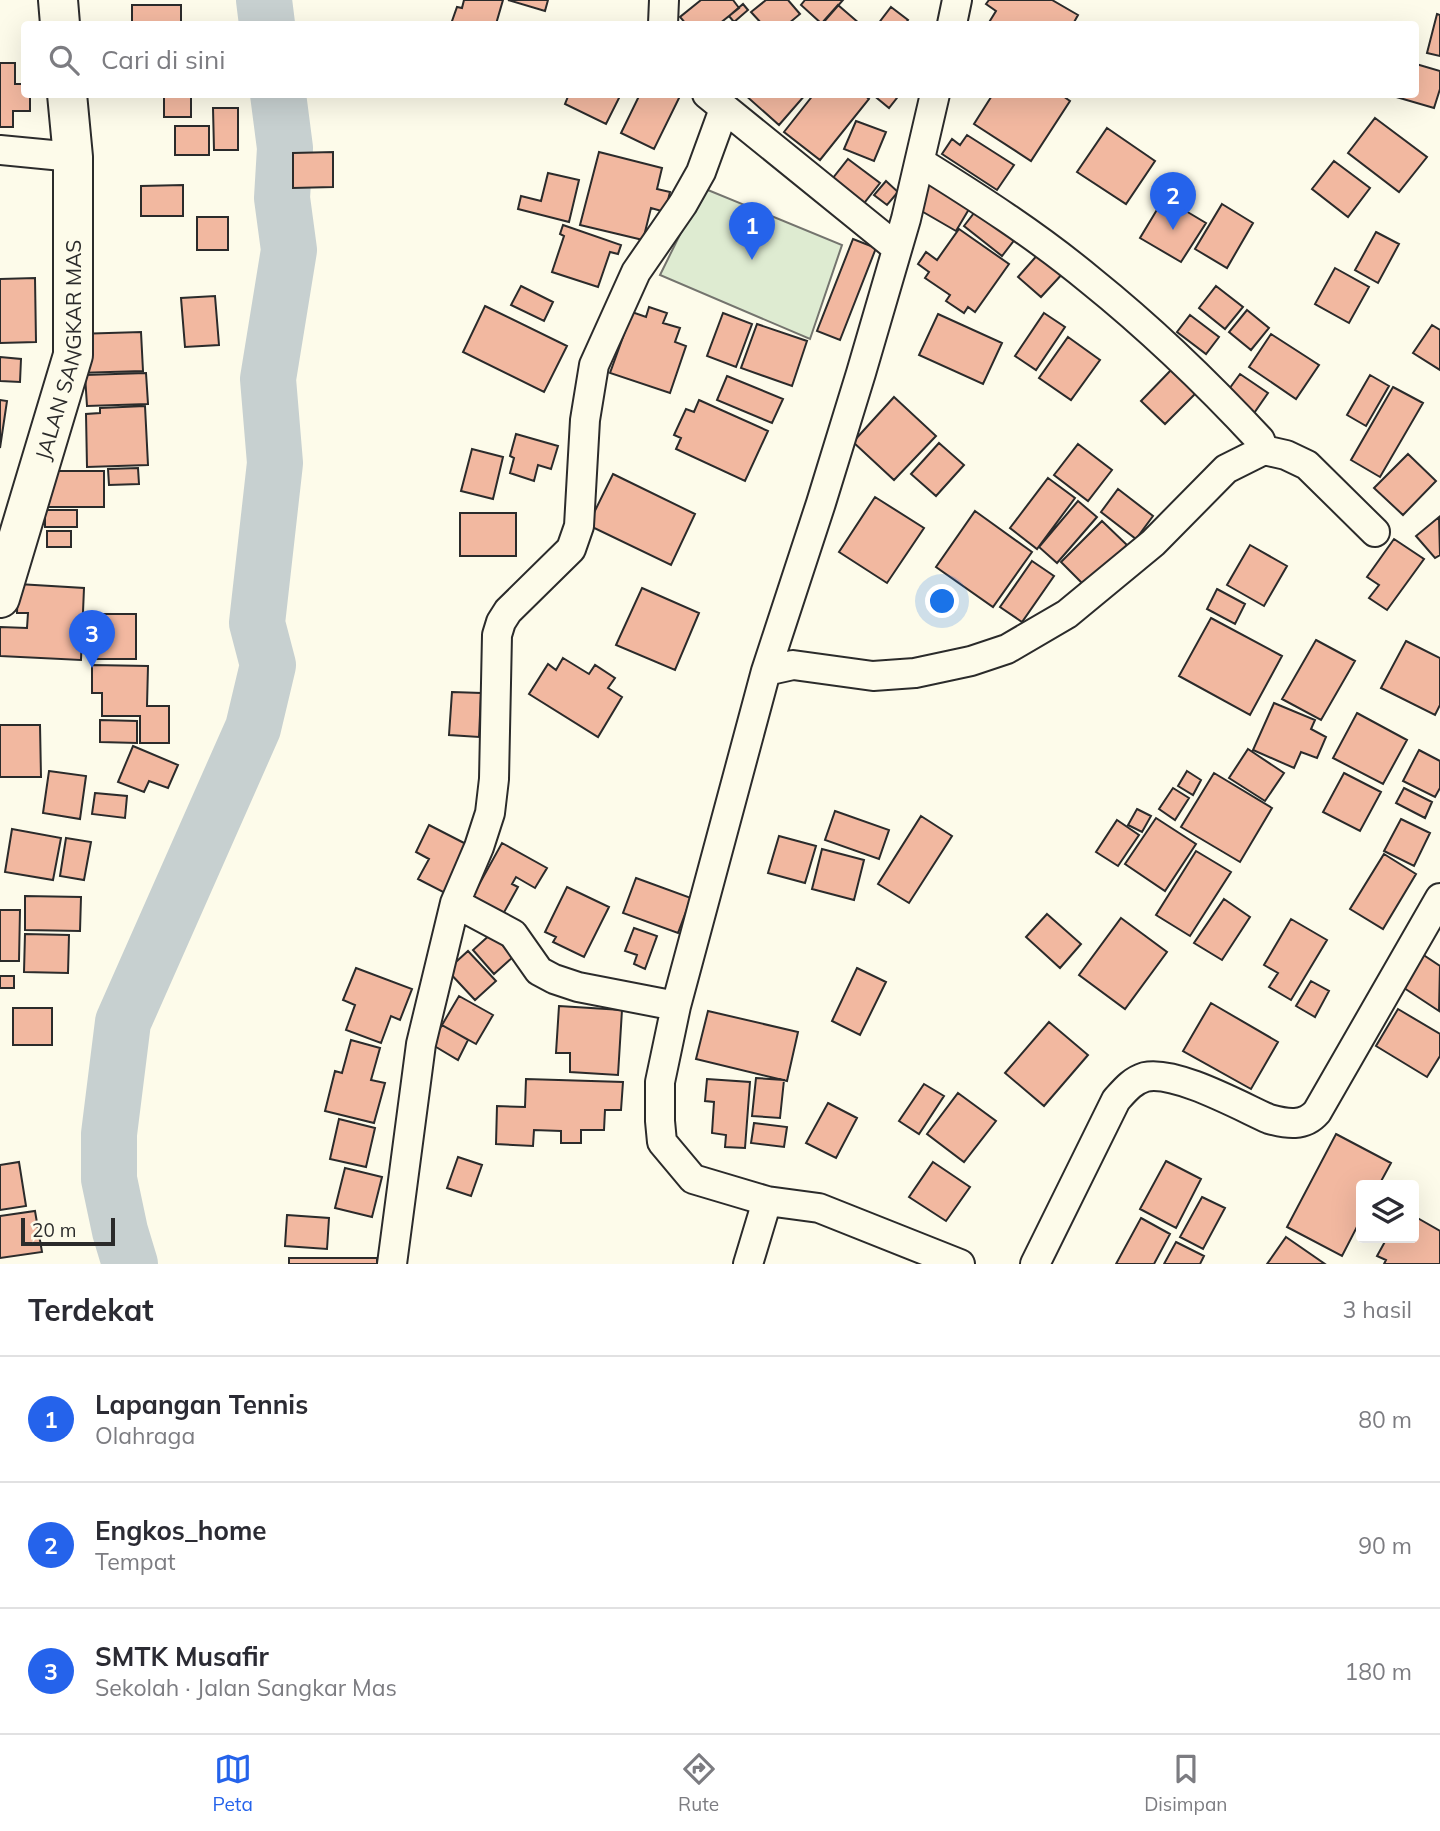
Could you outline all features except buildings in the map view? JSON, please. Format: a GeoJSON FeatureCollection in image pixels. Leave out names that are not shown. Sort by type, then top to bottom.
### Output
{"type":"FeatureCollection","features":[{"type":"Feature","properties":{"kind":"street"},"geometry":{"type":"LineString","coordinates":[[58,0],[60,21]]}},
{"type":"Feature","properties":{"kind":"street"},"geometry":{"type":"LineString","coordinates":[[663,21],[664,0]]}},
{"type":"Feature","properties":{"kind":"street"},"geometry":{"type":"LineString","coordinates":[[953,21],[957,0]]}},
{"type":"Feature","properties":{"kind":"street","name":"JALAN SANGKAR MAS"},"geometry":{"type":"LineString","coordinates":[[0,598],[74,355],[74,157],[67,98]]}},
{"type":"Feature","properties":{"kind":"street"},"geometry":{"type":"LineString","coordinates":[[934,98],[897,248],[821,503],[766,671],[676,1006],[660,1082],[662,1142],[693,1179],[767,1201],[819,1208],[960,1264]]}},
{"type":"Feature","properties":{"kind":"street"},"geometry":{"type":"LineString","coordinates":[[392,1264],[421,1044],[455,903],[490,813],[494,779],[497,635],[508,611],[571,549],[579,526],[585,420],[594,365],[636,272],[684,204],[702,172],[715,102],[897,248]]}},
{"type":"Feature","properties":{"kind":"street"},"geometry":{"type":"LineString","coordinates":[[0,150],[74,157]]}},
{"type":"Feature","properties":{"kind":"street"},"geometry":{"type":"LineString","coordinates":[[920,162],[988,204],[1088,278],[1185,363],[1260,440],[1264,450]]}},
{"type":"Feature","properties":{"kind":"street"},"geometry":{"type":"LineString","coordinates":[[766,671],[793,665],[873,676],[915,673],[971,661],[1007,649],[1067,614],[1153,543],[1226,469],[1264,450],[1286,455],[1307,465],[1375,532]]}},
{"type":"Feature","properties":{"kind":"street"},"geometry":{"type":"LineString","coordinates":[[1035,1264],[1116,1100],[1132,1083],[1146,1077],[1167,1076],[1269,1119],[1284,1123],[1311,1120],[1440,898]]}},
{"type":"Feature","properties":{"kind":"street"},"geometry":{"type":"LineString","coordinates":[[455,903],[513,934],[539,971],[554,979],[578,987],[676,1006]]}},
{"type":"Feature","properties":{"kind":"street"},"geometry":{"type":"LineString","coordinates":[[748,1264],[767,1201]]}},
{"type":"Feature","properties":{"kind":"green space"},"geometry":{"type":"Polygon","coordinates":[[[703,188],[842,245],[810,339],[660,275],[703,188]]]}},
{"type":"Feature","properties":{"kind":"waterway"},"geometry":{"type":"LineString","coordinates":[[264,0],[267,21]]}},
{"type":"Feature","properties":{"kind":"waterway"},"geometry":{"type":"LineString","coordinates":[[130,1264],[109,1179],[109,1134],[123,1022],[253,728],[268,665],[257,623],[275,463],[268,379],[289,250],[282,198],[285,148],[279,98]]}},
{"type":"Feature","properties":{"kind":"place","name":"Engkos_home"},"geometry":{"type":"Point","coordinates":[1173,230]}},
{"type":"Feature","properties":{"kind":"place","name":"Lapangan Tennis"},"geometry":{"type":"Point","coordinates":[752,260]}},
{"type":"Feature","properties":{"kind":"place","name":"SMTK Musafir"},"geometry":{"type":"Point","coordinates":[92,668]}}]}
